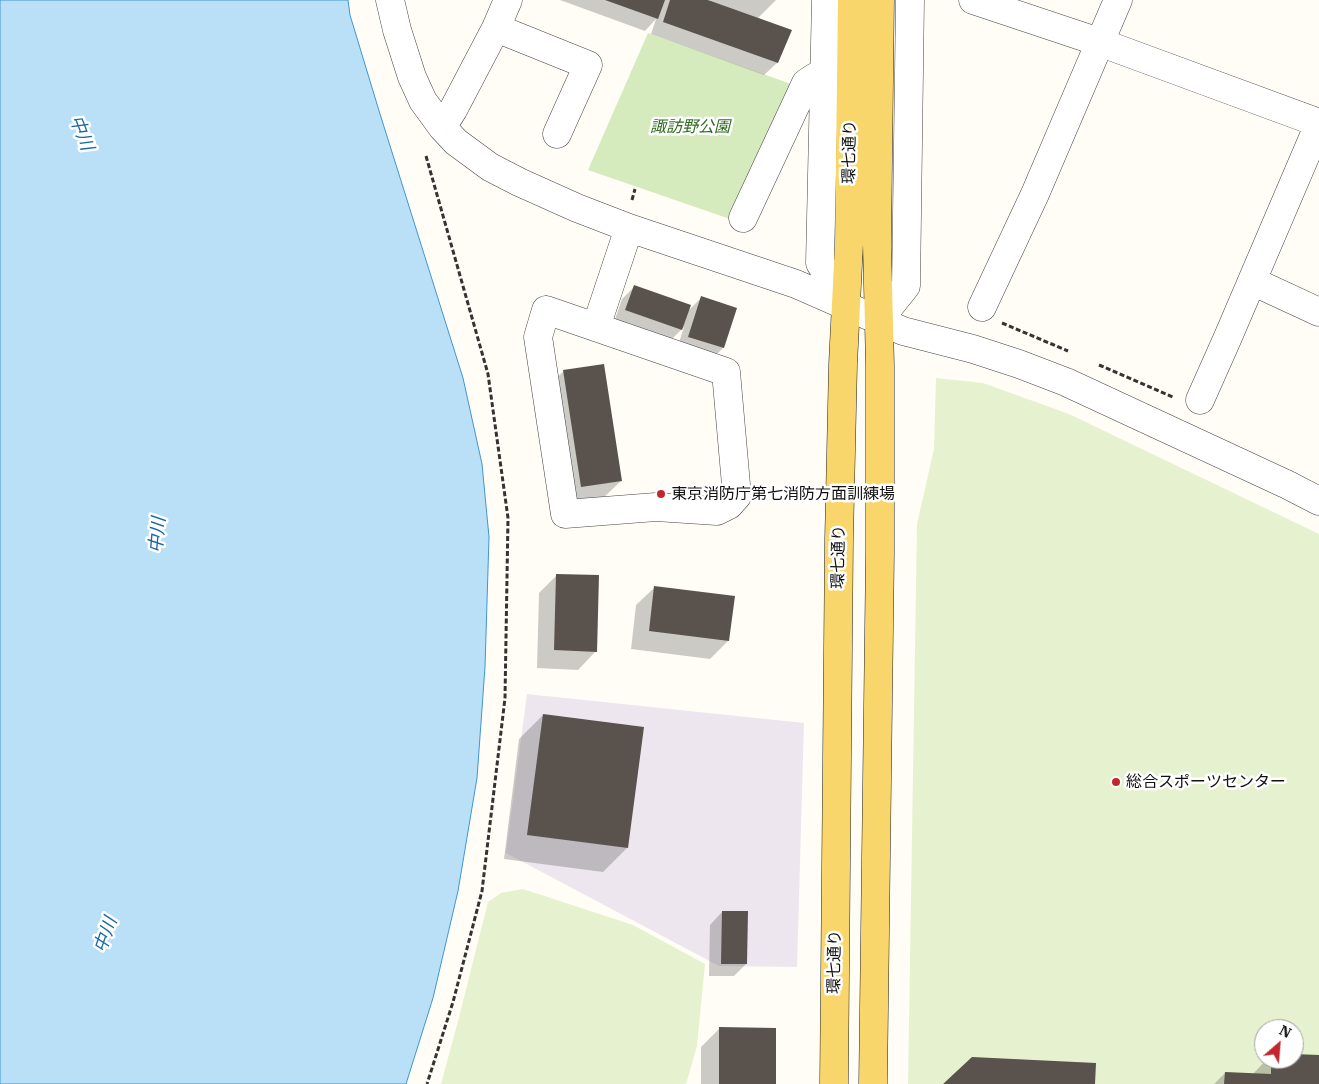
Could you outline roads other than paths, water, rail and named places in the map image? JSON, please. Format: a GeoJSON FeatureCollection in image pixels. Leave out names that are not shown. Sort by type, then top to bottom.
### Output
{"type":"FeatureCollection","features":[{"type":"Feature","properties":{"kind":"main road","name":"環七通り"},"geometry":{"type":"LineString","coordinates":[[834,1084],[839,529],[842,364],[849,244],[852,0]]}},
{"type":"Feature","properties":{"kind":"main road","name":"環七通り"},"geometry":{"type":"LineString","coordinates":[[873,1084],[880,553],[877,245],[880,0]]}},
{"type":"Feature","properties":{"kind":"street"},"geometry":{"type":"LineString","coordinates":[[390,0],[397,30],[412,77],[423,101],[442,127],[456,142],[490,167],[519,182],[629,228],[796,284],[878,321],[925,338],[973,349],[1066,382],[1319,501]]}},
{"type":"Feature","properties":{"kind":"street"},"geometry":{"type":"LineString","coordinates":[[442,127],[453,110],[496,28],[508,0]]}},
{"type":"Feature","properties":{"kind":"street"},"geometry":{"type":"LineString","coordinates":[[826,0],[820,263],[846,307]]}},
{"type":"Feature","properties":{"kind":"street"},"geometry":{"type":"LineString","coordinates":[[878,321],[906,286],[910,0]]}},
{"type":"Feature","properties":{"kind":"street"},"geometry":{"type":"LineString","coordinates":[[973,0],[1099,42],[1319,124],[1200,400]]}},
{"type":"Feature","properties":{"kind":"street"},"geometry":{"type":"LineString","coordinates":[[982,307],[1034,194],[1118,0]]}},
{"type":"Feature","properties":{"kind":"street"},"geometry":{"type":"LineString","coordinates":[[496,28],[588,65],[557,134]]}},
{"type":"Feature","properties":{"kind":"street"},"geometry":{"type":"LineString","coordinates":[[743,218],[806,83],[815,77],[824,77]]}},
{"type":"Feature","properties":{"kind":"street"},"geometry":{"type":"LineString","coordinates":[[596,328],[629,228]]}},
{"type":"Feature","properties":{"kind":"street"},"geometry":{"type":"LineString","coordinates":[[1252,282],[1319,312]]}},
{"type":"Feature","properties":{"kind":"street"},"geometry":{"type":"LineString","coordinates":[[546,310],[596,328],[726,372],[737,496],[729,505],[716,511],[656,507],[565,514],[538,338],[546,310]]}},
{"type":"Feature","properties":{"kind":"water","name":"中川"},"geometry":{"type":"Polygon","coordinates":[[[0,0],[348,0],[350,15],[380,114],[463,378],[482,464],[489,537],[485,667],[477,778],[458,891],[433,998],[406,1084],[0,1084],[0,0]]]}},
{"type":"Feature","properties":{"kind":"place","name":"東京消防庁第七消防方面訓練場"},"geometry":{"type":"Point","coordinates":[661,494]}},
{"type":"Feature","properties":{"kind":"place","name":"総合スポーツセンター"},"geometry":{"type":"Point","coordinates":[1116,782]}},
{"type":"Feature","properties":{"kind":"park label","name":"諏訪野公園"},"geometry":{"type":"Point","coordinates":[690,127]}}]}
